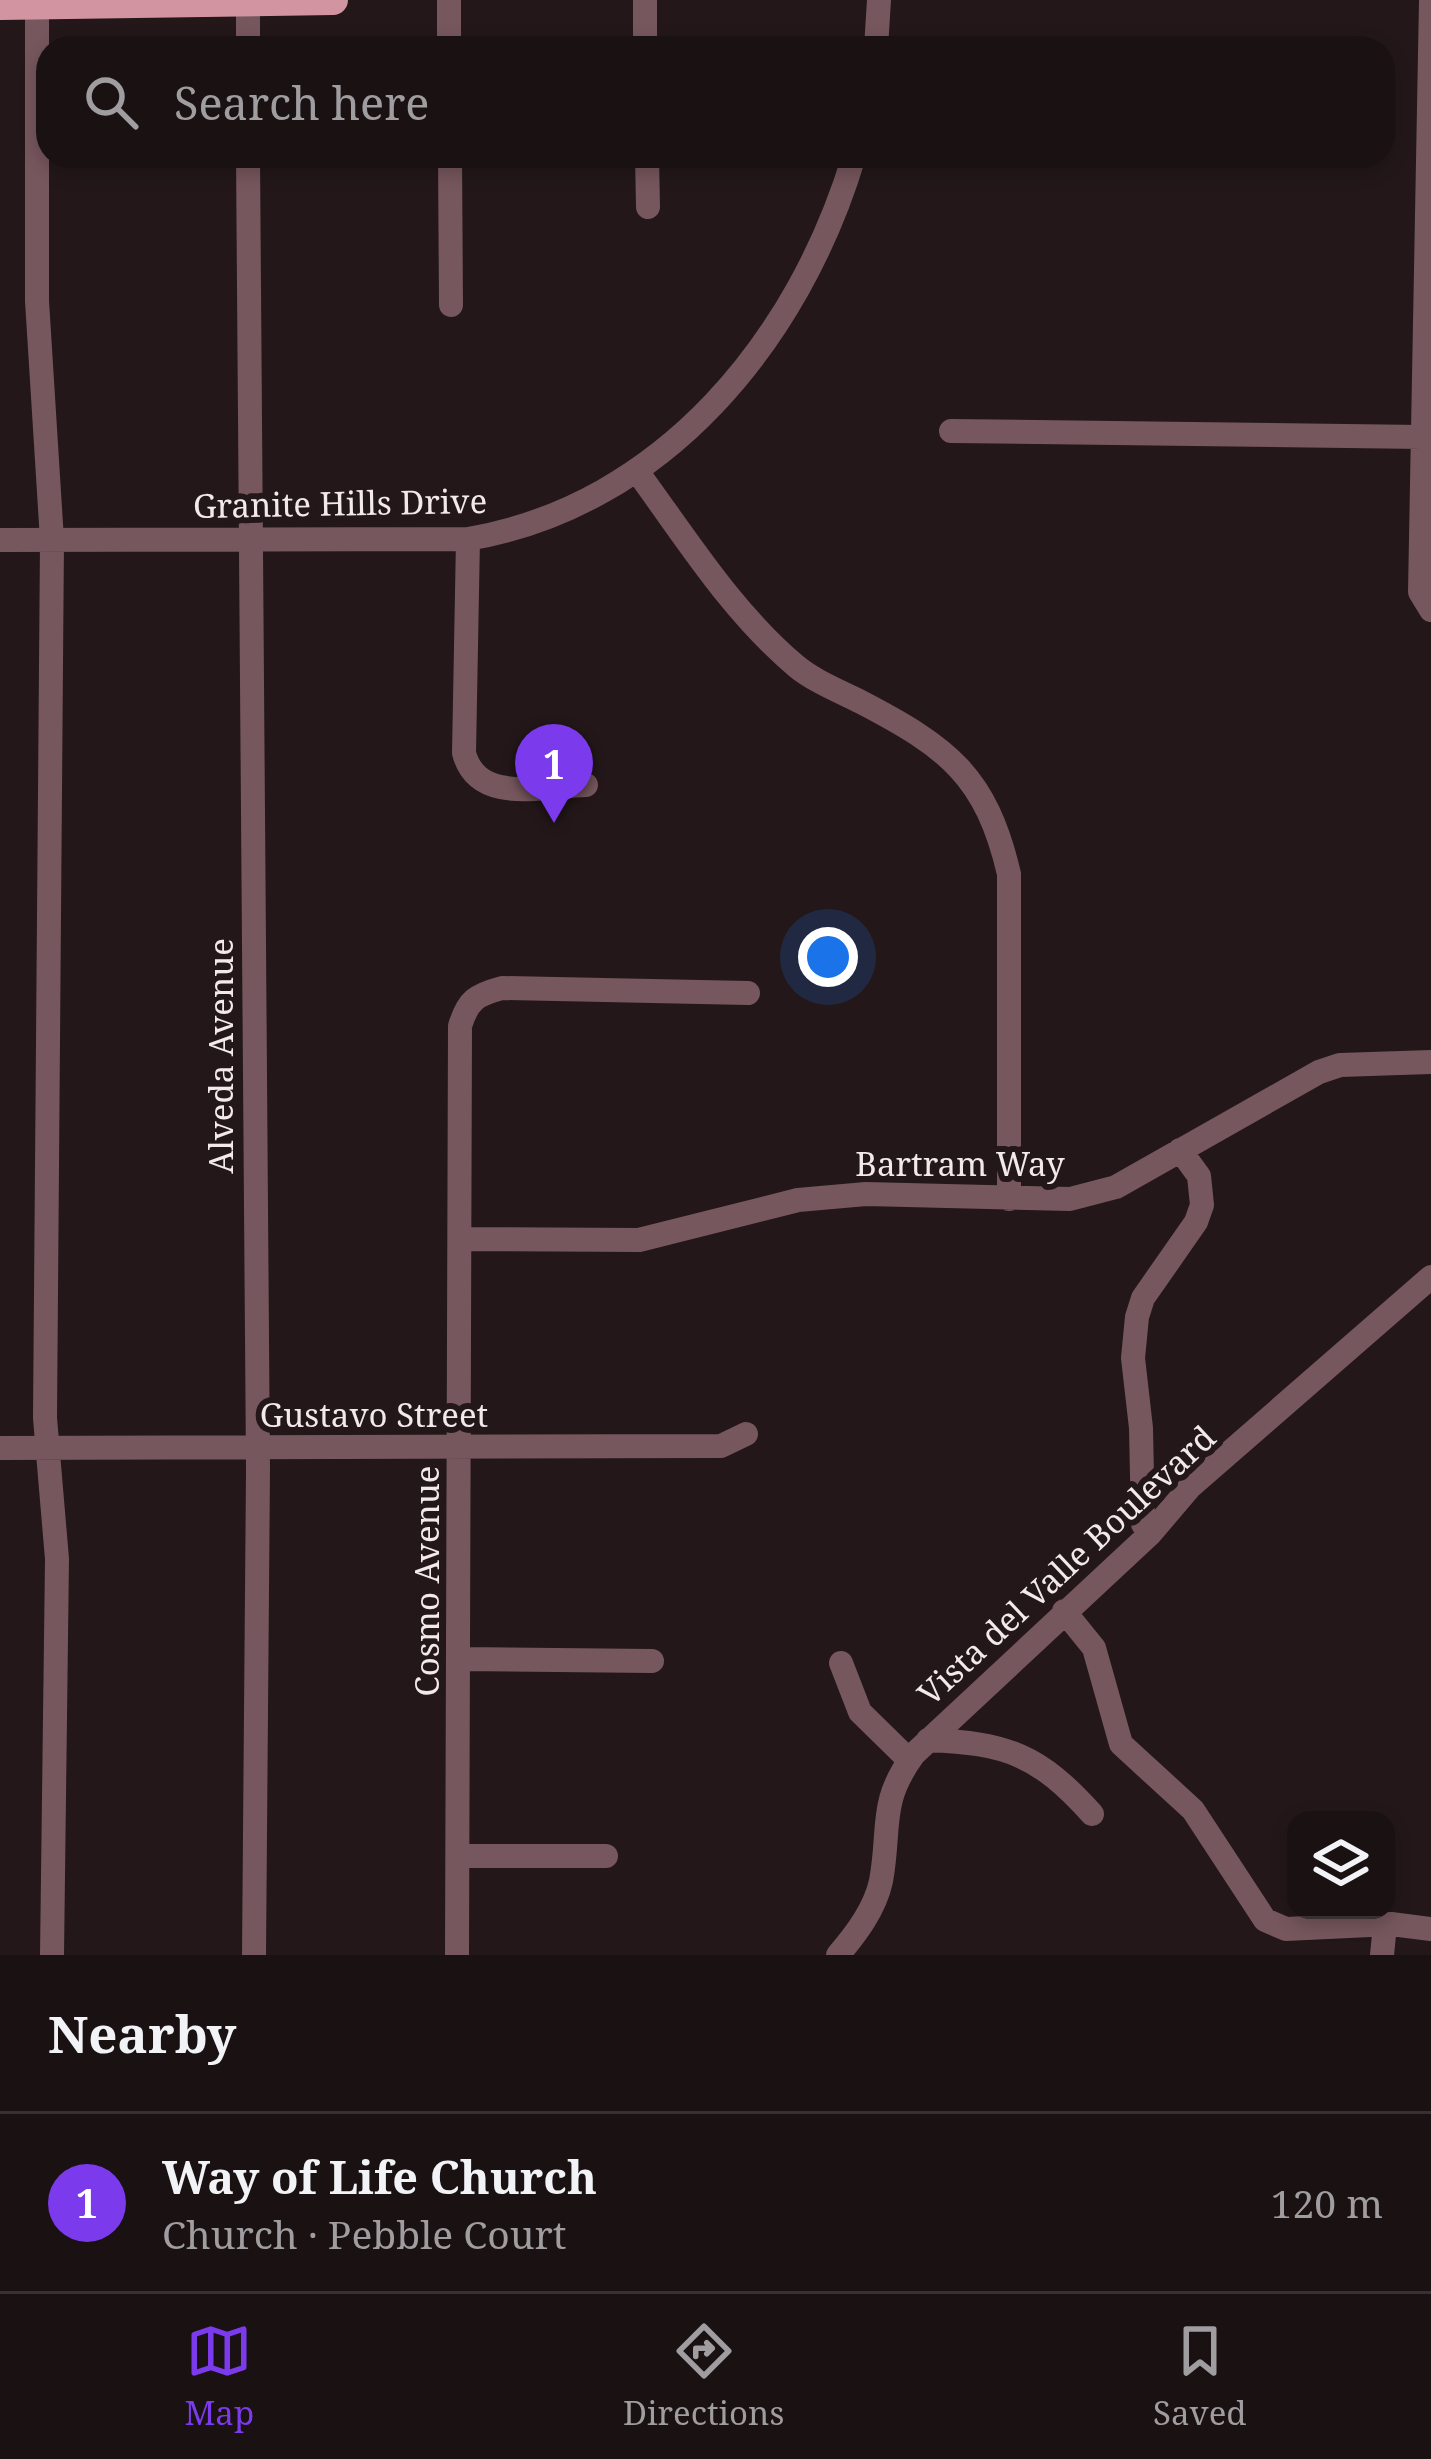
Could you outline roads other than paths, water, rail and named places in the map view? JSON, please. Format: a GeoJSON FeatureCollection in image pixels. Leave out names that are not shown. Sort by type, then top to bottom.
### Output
{"type":"FeatureCollection","features":[{"type":"Feature","properties":{"kind":"main road"},"geometry":{"type":"LineString","coordinates":[[0,5],[334,0]]}},
{"type":"Feature","properties":{"kind":"street"},"geometry":{"type":"LineString","coordinates":[[449,0],[449,36]]}},
{"type":"Feature","properties":{"kind":"street"},"geometry":{"type":"LineString","coordinates":[[644,0],[645,36]]}},
{"type":"Feature","properties":{"kind":"street"},"geometry":{"type":"LineString","coordinates":[[877,36],[879,0]]}},
{"type":"Feature","properties":{"kind":"street"},"geometry":{"type":"LineString","coordinates":[[1431,0],[1420,592],[1431,610]]}},
{"type":"Feature","properties":{"kind":"street"},"geometry":{"type":"LineString","coordinates":[[248,2],[248,36]]}},
{"type":"Feature","properties":{"kind":"street"},"geometry":{"type":"LineString","coordinates":[[37,3],[37,36]]}},
{"type":"Feature","properties":{"kind":"street"},"geometry":{"type":"LineString","coordinates":[[37,168],[37,301],[52,540],[45,1448],[57,1559],[52,1955]]}},
{"type":"Feature","properties":{"kind":"street","name":"Alveda Avenue"},"geometry":{"type":"LineString","coordinates":[[248,168],[254,1955]]}},
{"type":"Feature","properties":{"kind":"street"},"geometry":{"type":"LineString","coordinates":[[450,168],[451,305]]}},
{"type":"Feature","properties":{"kind":"street"},"geometry":{"type":"LineString","coordinates":[[647,168],[648,207]]}},
{"type":"Feature","properties":{"kind":"street","name":"Granite Hills Drive"},"geometry":{"type":"LineString","coordinates":[[0,540],[468,539],[557,517],[639,474],[728,386],[789,303],[849,168]]}},
{"type":"Feature","properties":{"kind":"street"},"geometry":{"type":"LineString","coordinates":[[951,431],[1422,437]]}},
{"type":"Feature","properties":{"kind":"street"},"geometry":{"type":"LineString","coordinates":[[639,474],[747,623],[802,671],[925,734],[970,776],[998,825],[1010,874],[1009,1199]]}},
{"type":"Feature","properties":{"kind":"street"},"geometry":{"type":"LineString","coordinates":[[468,539],[464,753],[469,772],[491,788],[586,785]]}},
{"type":"Feature","properties":{"kind":"street","name":"Cosmo Avenue"},"geometry":{"type":"LineString","coordinates":[[457,1955],[460,1026],[476,995],[502,988],[748,993]]}},
{"type":"Feature","properties":{"kind":"street","name":"Bartram Way"},"geometry":{"type":"LineString","coordinates":[[461,1239],[639,1240],[798,1200],[866,1194],[1070,1199],[1116,1187],[1319,1072],[1340,1066],[1431,1063]]}},
{"type":"Feature","properties":{"kind":"street"},"geometry":{"type":"LineString","coordinates":[[1150,1534],[1142,1524],[1134,1346],[1142,1298],[1200,1213],[1198,1176],[1180,1150]]}},
{"type":"Feature","properties":{"kind":"street","name":"Vista del Valle Boulevard"},"geometry":{"type":"LineString","coordinates":[[838,1955],[862,1927],[881,1882],[890,1789],[909,1760],[1150,1534],[1190,1487],[1431,1277]]}},
{"type":"Feature","properties":{"kind":"street","name":"Gustavo Street"},"geometry":{"type":"LineString","coordinates":[[0,1448],[721,1446],[746,1434]]}},
{"type":"Feature","properties":{"kind":"street"},"geometry":{"type":"LineString","coordinates":[[1064,1610],[1094,1648],[1121,1744],[1193,1810],[1265,1920],[1286,1929],[1385,1924],[1431,1930]]}},
{"type":"Feature","properties":{"kind":"street"},"geometry":{"type":"LineString","coordinates":[[461,1659],[652,1661]]}},
{"type":"Feature","properties":{"kind":"street"},"geometry":{"type":"LineString","coordinates":[[841,1663],[860,1712],[909,1760]]}},
{"type":"Feature","properties":{"kind":"street"},"geometry":{"type":"LineString","coordinates":[[928,1740],[1017,1751],[1046,1767],[1092,1814]]}},
{"type":"Feature","properties":{"kind":"street"},"geometry":{"type":"LineString","coordinates":[[458,1856],[606,1856]]}},
{"type":"Feature","properties":{"kind":"street"},"geometry":{"type":"LineString","coordinates":[[1382,1955],[1385,1924]]}},
{"type":"Feature","properties":{"kind":"place","name":"Way of Life Church"},"geometry":{"type":"Point","coordinates":[554,823]}}]}
